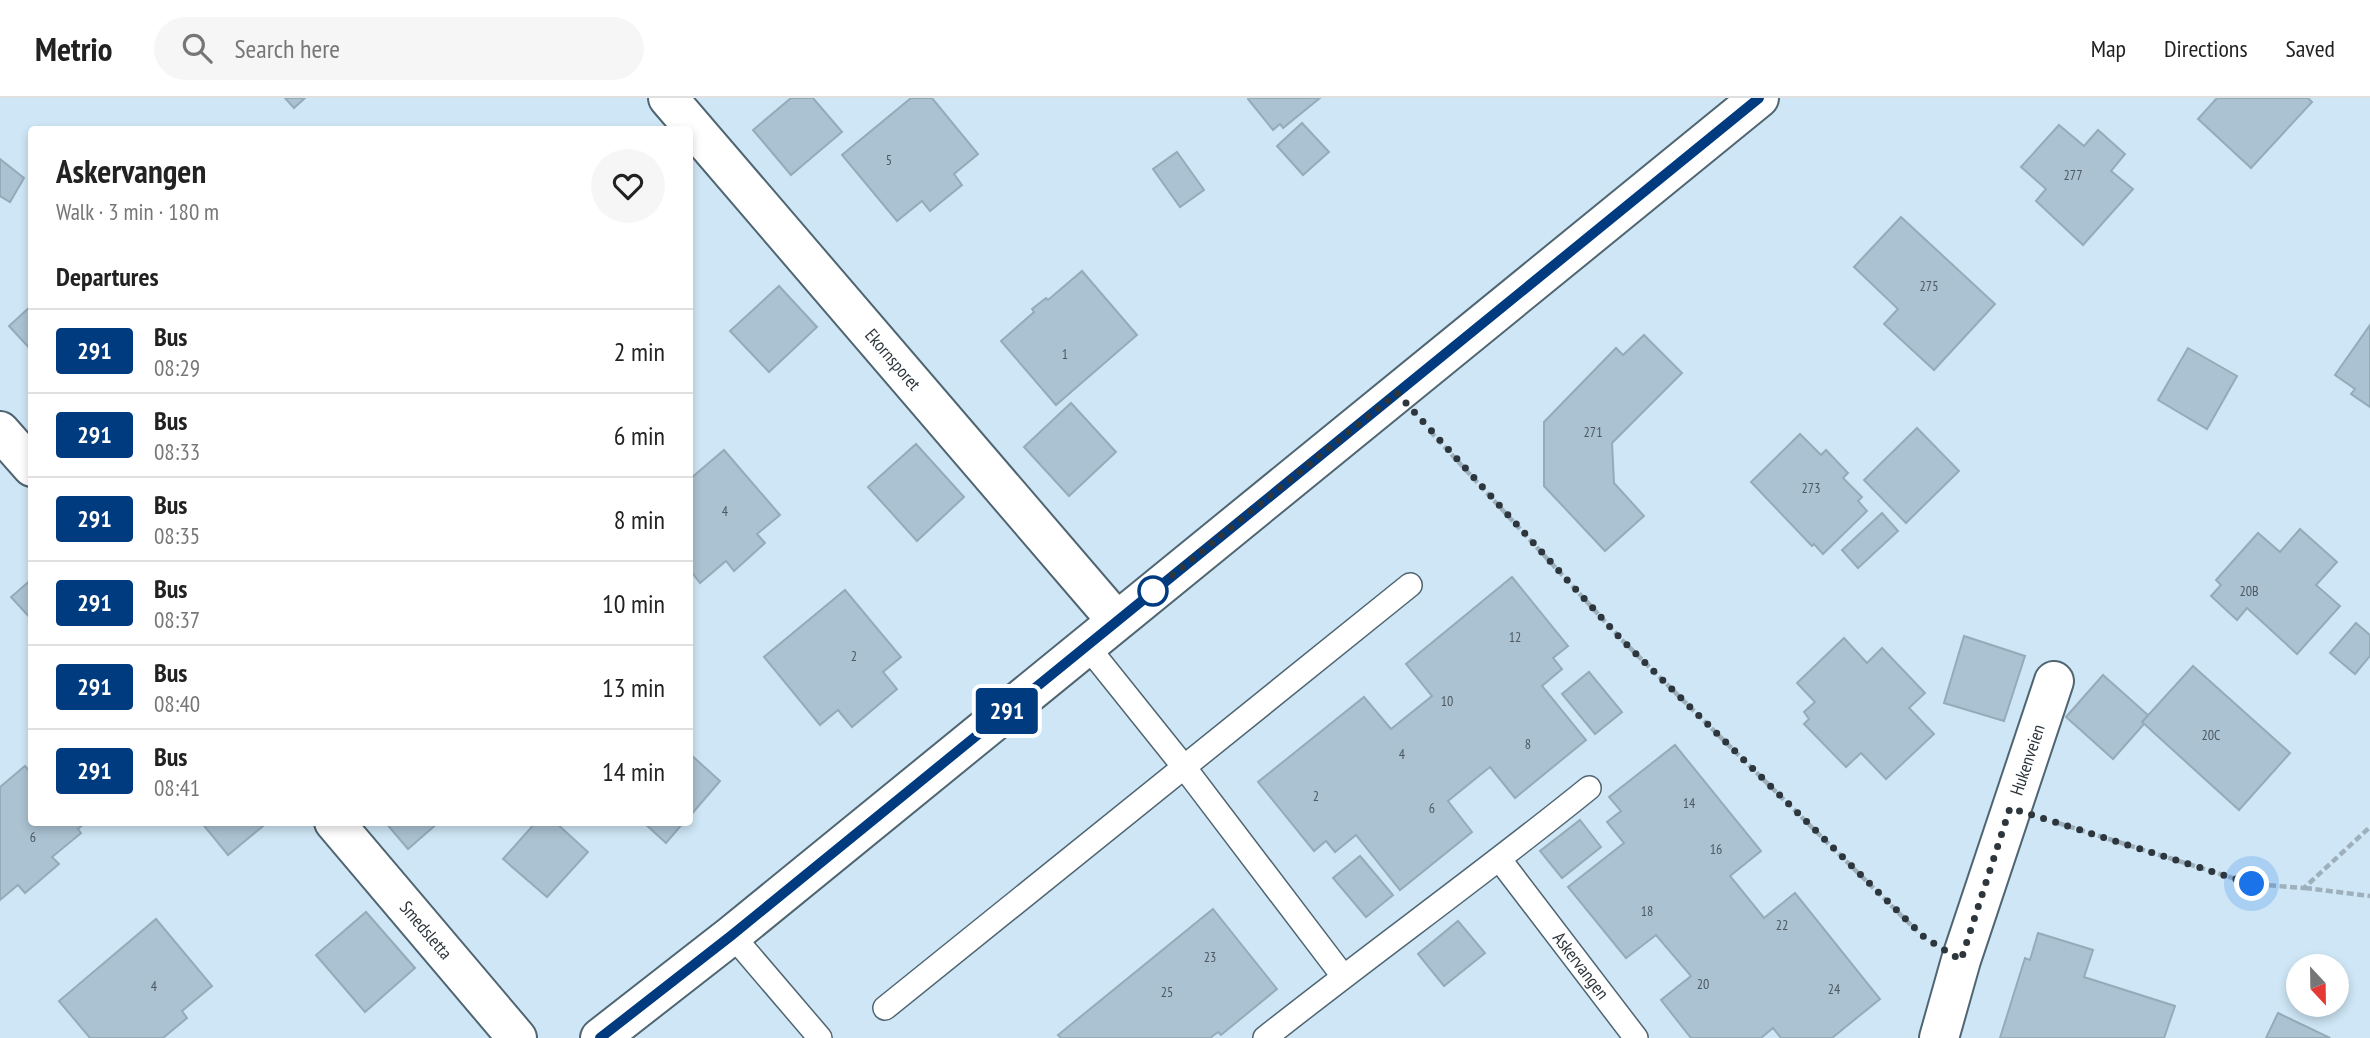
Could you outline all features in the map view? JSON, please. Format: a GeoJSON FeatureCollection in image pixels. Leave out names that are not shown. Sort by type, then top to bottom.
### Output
{"type":"FeatureCollection","features":[{"type":"Feature","properties":{"kind":"street","name":"Ekornsporet"},"geometry":{"type":"LineString","coordinates":[[668,98],[692,126]]}},
{"type":"Feature","properties":{"kind":"street"},"geometry":{"type":"LineString","coordinates":[[600,1038],[732,935],[1759,98]]}},
{"type":"Feature","properties":{"kind":"street","name":"Ekornsporet"},"geometry":{"type":"LineString","coordinates":[[693,127],[1116,620]]}},
{"type":"Feature","properties":{"kind":"street"},"geometry":{"type":"LineString","coordinates":[[0,431],[28,462]]}},
{"type":"Feature","properties":{"kind":"street","name":"Hukenveien"},"geometry":{"type":"LineString","coordinates":[[1939,1038],[1961,960],[2054,681]]}},
{"type":"Feature","properties":{"kind":"street","name":"Smedsletta"},"geometry":{"type":"LineString","coordinates":[[337,826],[517,1038]]}},
{"type":"Feature","properties":{"kind":"lane"},"geometry":{"type":"LineString","coordinates":[[885,1008],[1410,585]]}},
{"type":"Feature","properties":{"kind":"lane"},"geometry":{"type":"LineString","coordinates":[[1087,646],[1184,767],[1343,976]]}},
{"type":"Feature","properties":{"kind":"lane"},"geometry":{"type":"LineString","coordinates":[[1265,1038],[1343,976],[1500,860],[1589,788]]}},
{"type":"Feature","properties":{"kind":"lane","name":"Askervangen"},"geometry":{"type":"LineString","coordinates":[[1500,860],[1636,1038]]}},
{"type":"Feature","properties":{"kind":"lane"},"geometry":{"type":"LineString","coordinates":[[732,935],[820,1038]]}},
{"type":"Feature","properties":{"kind":"path"},"geometry":{"type":"LineString","coordinates":[[1397,393],[1621,639],[1925,938],[1961,960]]}},
{"type":"Feature","properties":{"kind":"path"},"geometry":{"type":"LineString","coordinates":[[2010,808],[2252,884],[2370,896]]}},
{"type":"Feature","properties":{"kind":"path"},"geometry":{"type":"LineString","coordinates":[[2304,888],[2370,827]]}},
{"type":"Feature","properties":{"kind":"building"},"geometry":{"type":"Polygon","coordinates":[[[285,98],[305,98],[294,108],[285,98]]]}},
{"type":"Feature","properties":{"kind":"building"},"geometry":{"type":"Polygon","coordinates":[[[791,98],[813,98],[842,132],[791,175],[753,130],[791,98]]]}},
{"type":"Feature","properties":{"kind":"building"},"geometry":{"type":"Polygon","coordinates":[[[911,98],[932,98],[978,154],[954,174],[962,185],[930,211],[922,201],[897,221],[842,155],[911,98]]]}},
{"type":"Feature","properties":{"kind":"building"},"geometry":{"type":"Polygon","coordinates":[[[1249,98],[1320,98],[1283,128],[1280,124],[1273,130],[1249,98]]]}},
{"type":"Feature","properties":{"kind":"building"},"geometry":{"type":"Polygon","coordinates":[[[2217,98],[2308,98],[2312,102],[2251,168],[2198,119],[2217,98]]]}},
{"type":"Feature","properties":{"kind":"building"},"geometry":{"type":"Polygon","coordinates":[[[1302,123],[1329,152],[1303,175],[1277,146],[1302,123]]]}},
{"type":"Feature","properties":{"kind":"building"},"geometry":{"type":"Polygon","coordinates":[[[2059,125],[2084,146],[2098,130],[2125,154],[2111,171],[2133,189],[2083,245],[2036,201],[2046,189],[2021,167],[2059,125]]]}},
{"type":"Feature","properties":{"kind":"building"},"geometry":{"type":"Polygon","coordinates":[[[1177,152],[1204,190],[1180,207],[1153,169],[1177,152]]]}},
{"type":"Feature","properties":{"kind":"building"},"geometry":{"type":"Polygon","coordinates":[[[0,159],[24,178],[10,202],[0,196],[0,159]]]}},
{"type":"Feature","properties":{"kind":"building"},"geometry":{"type":"Polygon","coordinates":[[[1901,217],[1995,304],[1934,370],[1884,324],[1898,309],[1854,267],[1901,217]]]}},
{"type":"Feature","properties":{"kind":"building"},"geometry":{"type":"Polygon","coordinates":[[[1082,271],[1137,335],[1056,405],[1001,341],[1034,312],[1032,309],[1046,298],[1048,300],[1082,271]]]}},
{"type":"Feature","properties":{"kind":"building"},"geometry":{"type":"Polygon","coordinates":[[[779,286],[817,327],[769,372],[730,331],[779,286]]]}},
{"type":"Feature","properties":{"kind":"building"},"geometry":{"type":"Polygon","coordinates":[[[28,309],[28,347],[9,326],[28,309]]]}},
{"type":"Feature","properties":{"kind":"building"},"geometry":{"type":"Polygon","coordinates":[[[2370,325],[2370,407],[2351,394],[2355,389],[2335,375],[2370,325]]]}},
{"type":"Feature","properties":{"kind":"building"},"geometry":{"type":"Polygon","coordinates":[[[1644,335],[1682,373],[1612,443],[1614,483],[1644,516],[1605,551],[1544,486],[1544,422],[1616,348],[1623,355],[1644,335]]]}},
{"type":"Feature","properties":{"kind":"building"},"geometry":{"type":"Polygon","coordinates":[[[2188,348],[2237,376],[2207,429],[2158,400],[2188,348]]]}},
{"type":"Feature","properties":{"kind":"building"},"geometry":{"type":"Polygon","coordinates":[[[1071,403],[1116,452],[1069,496],[1024,447],[1071,403]]]}},
{"type":"Feature","properties":{"kind":"building"},"geometry":{"type":"Polygon","coordinates":[[[1917,428],[1959,471],[1906,523],[1864,480],[1917,428]]]}},
{"type":"Feature","properties":{"kind":"building"},"geometry":{"type":"Polygon","coordinates":[[[1800,434],[1821,455],[1826,450],[1848,473],[1843,478],[1862,497],[1858,501],[1867,511],[1823,554],[1814,544],[1812,546],[1751,482],[1800,434]]]}},
{"type":"Feature","properties":{"kind":"building"},"geometry":{"type":"Polygon","coordinates":[[[916,444],[964,497],[917,541],[868,487],[916,444]]]}},
{"type":"Feature","properties":{"kind":"building"},"geometry":{"type":"Polygon","coordinates":[[[724,450],[780,515],[757,534],[765,543],[734,571],[726,561],[700,583],[693,574],[693,476],[724,450]]]}},
{"type":"Feature","properties":{"kind":"building"},"geometry":{"type":"Polygon","coordinates":[[[1882,513],[1898,531],[1858,568],[1842,550],[1882,513]]]}},
{"type":"Feature","properties":{"kind":"building"},"geometry":{"type":"Polygon","coordinates":[[[2300,529],[2337,562],[2316,585],[2340,606],[2297,654],[2247,608],[2237,620],[2211,596],[2221,585],[2216,580],[2258,533],[2280,552],[2300,529]]]}},
{"type":"Feature","properties":{"kind":"building"},"geometry":{"type":"Polygon","coordinates":[[[1512,577],[1568,646],[1553,658],[1562,669],[1542,686],[1586,740],[1515,798],[1490,767],[1448,801],[1472,832],[1400,890],[1356,835],[1335,852],[1326,841],[1314,851],[1258,782],[1364,697],[1391,729],[1432,696],[1406,664],[1512,577]]]}},
{"type":"Feature","properties":{"kind":"building"},"geometry":{"type":"Polygon","coordinates":[[[28,582],[28,616],[11,597],[28,582]]]}},
{"type":"Feature","properties":{"kind":"building"},"geometry":{"type":"Polygon","coordinates":[[[845,590],[901,657],[883,672],[897,689],[852,727],[838,710],[820,725],[764,657],[845,590]]]}},
{"type":"Feature","properties":{"kind":"building"},"geometry":{"type":"Polygon","coordinates":[[[2356,623],[2370,635],[2370,656],[2355,674],[2330,653],[2356,623]]]}},
{"type":"Feature","properties":{"kind":"building"},"geometry":{"type":"Polygon","coordinates":[[[1964,636],[2025,656],[2004,721],[1944,703],[1964,636]]]}},
{"type":"Feature","properties":{"kind":"building"},"geometry":{"type":"Polygon","coordinates":[[[1844,638],[1867,663],[1882,648],[1925,693],[1909,708],[1934,734],[1886,779],[1861,753],[1846,767],[1804,724],[1809,719],[1804,712],[1815,702],[1797,683],[1844,638]]]}},
{"type":"Feature","properties":{"kind":"building"},"geometry":{"type":"Polygon","coordinates":[[[2193,666],[2290,753],[2239,810],[2142,722],[2193,666]]]}},
{"type":"Feature","properties":{"kind":"building"},"geometry":{"type":"Polygon","coordinates":[[[1589,672],[1622,712],[1595,734],[1562,694],[1589,672]]]}},
{"type":"Feature","properties":{"kind":"building"},"geometry":{"type":"Polygon","coordinates":[[[2103,675],[2148,715],[2142,722],[2144,724],[2113,759],[2066,717],[2103,675]]]}},
{"type":"Feature","properties":{"kind":"building"},"geometry":{"type":"Polygon","coordinates":[[[1675,745],[1761,851],[1730,876],[1764,918],[1795,893],[1880,999],[1832,1038],[1781,1038],[1773,1028],[1761,1038],[1691,1038],[1661,1000],[1691,976],[1656,935],[1626,958],[1568,887],[1624,843],[1607,822],[1621,811],[1609,797],[1675,745]]]}},
{"type":"Feature","properties":{"kind":"building"},"geometry":{"type":"Polygon","coordinates":[[[693,757],[720,781],[693,812],[693,757]]]}},
{"type":"Feature","properties":{"kind":"building"},"geometry":{"type":"Polygon","coordinates":[[[25,766],[28,769],[28,826],[81,826],[78,829],[81,833],[52,857],[59,864],[25,893],[18,885],[0,900],[0,787],[25,766]]]}},
{"type":"Feature","properties":{"kind":"building"},"geometry":{"type":"Polygon","coordinates":[[[1580,820],[1601,847],[1562,878],[1540,851],[1580,820]]]}},
{"type":"Feature","properties":{"kind":"building"},"geometry":{"type":"Polygon","coordinates":[[[204,826],[263,826],[228,855],[204,826]]]}},
{"type":"Feature","properties":{"kind":"building"},"geometry":{"type":"Polygon","coordinates":[[[388,826],[434,826],[408,849],[388,826]]]}},
{"type":"Feature","properties":{"kind":"building"},"geometry":{"type":"Polygon","coordinates":[[[532,826],[559,826],[588,852],[547,897],[503,859],[532,826]]]}},
{"type":"Feature","properties":{"kind":"building"},"geometry":{"type":"Polygon","coordinates":[[[647,826],[681,826],[666,843],[647,826]]]}},
{"type":"Feature","properties":{"kind":"building"},"geometry":{"type":"Polygon","coordinates":[[[1360,856],[1393,895],[1366,917],[1333,878],[1360,856]]]}},
{"type":"Feature","properties":{"kind":"building"},"geometry":{"type":"Polygon","coordinates":[[[1213,909],[1277,989],[1221,1035],[1218,1032],[1210,1038],[1061,1038],[1058,1035],[1213,909]]]}},
{"type":"Feature","properties":{"kind":"building"},"geometry":{"type":"Polygon","coordinates":[[[366,912],[415,968],[365,1012],[316,955],[366,912]]]}},
{"type":"Feature","properties":{"kind":"building"},"geometry":{"type":"Polygon","coordinates":[[[156,919],[212,986],[182,1011],[187,1018],[163,1038],[90,1038],[59,1001],[156,919]]]}},
{"type":"Feature","properties":{"kind":"building"},"geometry":{"type":"Polygon","coordinates":[[[1458,921],[1485,953],[1444,986],[1418,954],[1458,921]]]}},
{"type":"Feature","properties":{"kind":"building"},"geometry":{"type":"Polygon","coordinates":[[[2038,933],[2093,950],[2084,977],[2175,1006],[2164,1038],[2000,1038],[2025,958],[2030,960],[2038,933]]]}},
{"type":"Feature","properties":{"kind":"building"},"geometry":{"type":"Polygon","coordinates":[[[2278,1013],[2330,1038],[2266,1038],[2278,1013]]]}},
{"type":"Feature","properties":{"kind":"bus line","name":"291"},"geometry":{"type":"LineString","coordinates":[[600,1038],[732,935],[1759,98]]}},
{"type":"Feature","properties":{"kind":"route"},"geometry":{"type":"LineString","coordinates":[[1153,591],[1397,393],[1621,639],[1925,938],[1961,960],[2010,808],[2252,884]]}}]}
